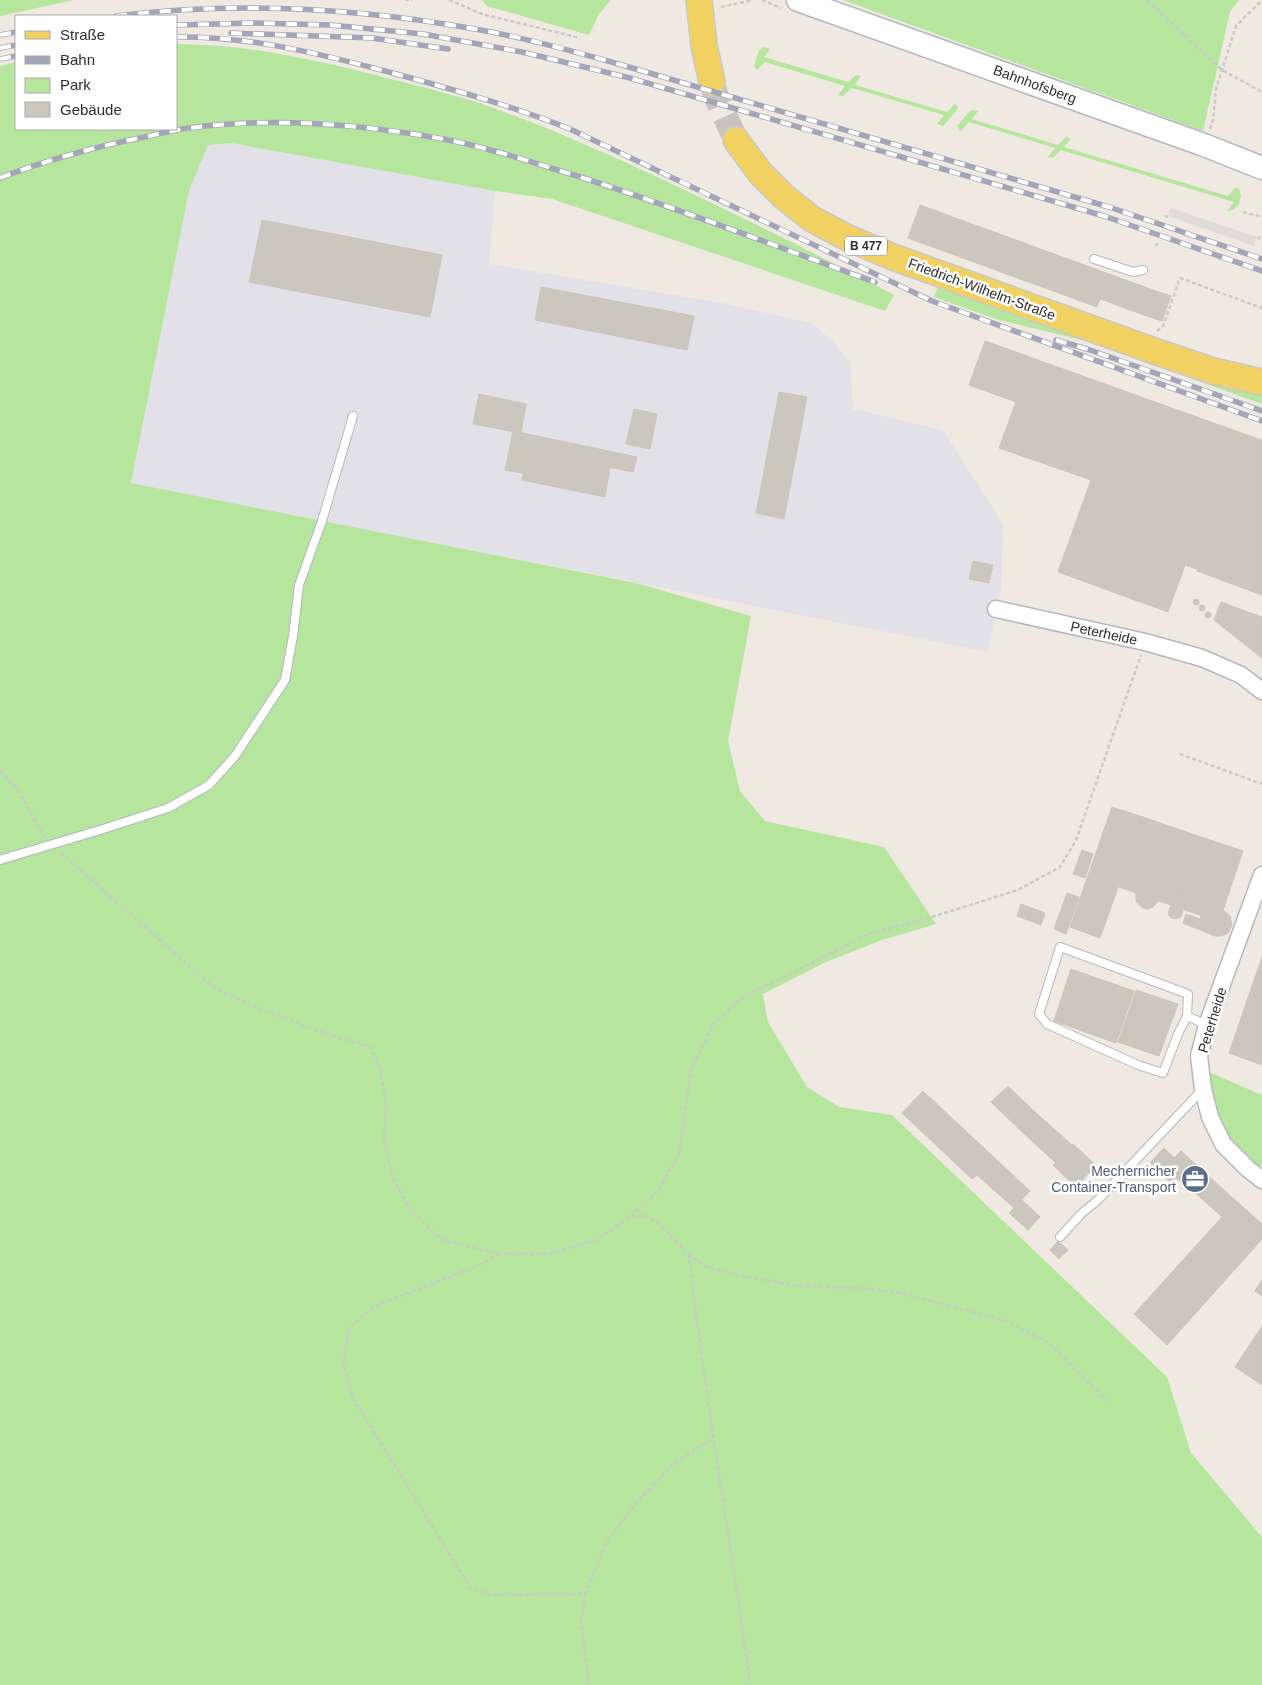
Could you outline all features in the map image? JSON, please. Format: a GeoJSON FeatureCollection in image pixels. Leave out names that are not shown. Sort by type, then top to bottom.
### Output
{"type":"FeatureCollection","features":[{"type":"Feature","properties":{"kind":"main road"},"geometry":{"type":"LineString","coordinates":[[712,82],[704,45],[713,2]]}},
{"type":"Feature","properties":{"kind":"main road","name":"Friedrich-Wilhelm-Straße"},"geometry":{"type":"LineString","coordinates":[[736,140],[761,174],[783,196],[812,219],[848,238],[893,257],[1166,355],[1213,371],[1262,382]]}},
{"type":"Feature","properties":{"kind":"street","name":"Bahnhofsberg"},"geometry":{"type":"LineString","coordinates":[[803,1],[1204,145],[1262,168]]}},
{"type":"Feature","properties":{"kind":"street","name":"Peterheide"},"geometry":{"type":"LineString","coordinates":[[996,609],[1145,642],[1202,658],[1241,674],[1262,691]]}},
{"type":"Feature","properties":{"kind":"street","name":"Peterheide"},"geometry":{"type":"LineString","coordinates":[[1262,875],[1207,1026],[1200,1056],[1203,1089],[1210,1117],[1224,1144],[1248,1169],[1262,1180]]}},
{"type":"Feature","properties":{"kind":"lane"},"geometry":{"type":"LineString","coordinates":[[1094,259],[1133,272],[1143,270]]}},
{"type":"Feature","properties":{"kind":"lane"},"geometry":{"type":"LineString","coordinates":[[0,860],[168,808],[209,785],[236,756],[284,680],[293,636],[299,585],[322,521],[353,416]]}},
{"type":"Feature","properties":{"kind":"lane"},"geometry":{"type":"LineString","coordinates":[[1060,947],[1188,994],[1188,1016],[1178,1034],[1164,1072],[1138,1065],[1048,1024],[1039,1014],[1060,947]]}},
{"type":"Feature","properties":{"kind":"lane"},"geometry":{"type":"LineString","coordinates":[[1188,1016],[1207,1026]]}},
{"type":"Feature","properties":{"kind":"lane"},"geometry":{"type":"LineString","coordinates":[[1060,1237],[1082,1213],[1098,1200],[1203,1089]]}},
{"type":"Feature","properties":{"kind":"path"},"geometry":{"type":"LineString","coordinates":[[406,0],[412,0]]}},
{"type":"Feature","properties":{"kind":"path"},"geometry":{"type":"LineString","coordinates":[[449,0],[482,14],[580,38]]}},
{"type":"Feature","properties":{"kind":"path"},"geometry":{"type":"LineString","coordinates":[[713,2],[733,5],[753,0]]}},
{"type":"Feature","properties":{"kind":"path"},"geometry":{"type":"LineString","coordinates":[[1147,0],[1222,70],[1262,92]]}},
{"type":"Feature","properties":{"kind":"path"},"geometry":{"type":"LineString","coordinates":[[1213,120],[1216,89],[1236,26],[1262,0]]}},
{"type":"Feature","properties":{"kind":"path"},"geometry":{"type":"LineString","coordinates":[[1243,212],[1262,217]]}},
{"type":"Feature","properties":{"kind":"path"},"geometry":{"type":"LineString","coordinates":[[1257,238],[1261,239],[1262,236]]}},
{"type":"Feature","properties":{"kind":"path"},"geometry":{"type":"LineString","coordinates":[[1156,332],[1163,326],[1180,278],[1262,308]]}},
{"type":"Feature","properties":{"kind":"path"},"geometry":{"type":"LineString","coordinates":[[0,771],[18,790],[45,840],[52,844],[213,987],[260,1009],[327,1034],[371,1046],[380,1068],[386,1104],[384,1140],[392,1176],[411,1211],[442,1240],[500,1254],[546,1254],[595,1241],[630,1217],[657,1192],[679,1154],[691,1069],[714,1023],[744,997],[869,934],[1018,890],[1060,867],[1076,840],[1145,642]]}},
{"type":"Feature","properties":{"kind":"path"},"geometry":{"type":"LineString","coordinates":[[1180,754],[1262,784]]}},
{"type":"Feature","properties":{"kind":"path"},"geometry":{"type":"LineString","coordinates":[[630,1217],[643,1216],[657,1222],[689,1254],[705,1266],[732,1274],[799,1286],[860,1288],[901,1293],[1006,1321],[1049,1343],[1107,1401]]}},
{"type":"Feature","properties":{"kind":"path"},"geometry":{"type":"LineString","coordinates":[[500,1254],[482,1264],[375,1306],[348,1328],[343,1363],[353,1398],[470,1587],[491,1596],[585,1594]]}},
{"type":"Feature","properties":{"kind":"path"},"geometry":{"type":"LineString","coordinates":[[689,1254],[713,1438],[738,1592],[750,1685]]}},
{"type":"Feature","properties":{"kind":"path"},"geometry":{"type":"LineString","coordinates":[[589,1685],[581,1623],[585,1594],[607,1541],[633,1507],[672,1465],[713,1438]]}},
{"type":"Feature","properties":{"kind":"shaded area"},"geometry":{"type":"Polygon","coordinates":[[[231,143],[495,191],[489,264],[722,303],[811,323],[833,341],[850,362],[853,409],[943,430],[1003,524],[1001,588],[988,652],[131,483],[189,191],[207,145],[231,143]]]}},
{"type":"Feature","properties":{"kind":"shaded area"},"geometry":{"type":"Polygon","coordinates":[[[1171,208],[1257,237],[1254,246],[1168,216],[1171,208]]]}},
{"type":"Feature","properties":{"kind":"green space"},"geometry":{"type":"Polygon","coordinates":[[[0,0],[74,0],[0,16],[0,0]]]}},
{"type":"Feature","properties":{"kind":"green space"},"geometry":{"type":"Polygon","coordinates":[[[482,0],[611,0],[599,14],[589,35],[487,6],[482,0]]]}},
{"type":"Feature","properties":{"kind":"green space"},"geometry":{"type":"Polygon","coordinates":[[[843,0],[1239,0],[1230,12],[1203,131],[843,0]]]}},
{"type":"Feature","properties":{"kind":"green space"},"geometry":{"type":"Polygon","coordinates":[[[178,44],[224,46],[293,57],[340,66],[428,88],[493,108],[568,137],[691,193],[894,295],[885,311],[552,199],[495,191],[231,143],[208,145],[189,191],[131,483],[636,583],[751,616],[728,741],[740,791],[765,821],[884,847],[936,924],[882,940],[826,962],[763,994],[768,1022],[807,1087],[839,1107],[892,1115],[1167,1377],[1191,1453],[1262,1537],[1262,1685],[0,1685],[0,66],[15,62],[15,130],[178,130],[178,44]]]}},
{"type":"Feature","properties":{"kind":"green space"},"geometry":{"type":"Polygon","coordinates":[[[764,47],[770,49],[764,57],[848,82],[856,75],[861,76],[855,85],[947,112],[955,104],[958,107],[943,126],[937,124],[944,115],[852,88],[843,96],[838,95],[845,86],[765,62],[757,70],[754,66],[759,50],[764,47]]]}},
{"type":"Feature","properties":{"kind":"green space"},"geometry":{"type":"Polygon","coordinates":[[[970,111],[978,111],[972,119],[1058,145],[1066,137],[1071,139],[1064,147],[1228,196],[1235,188],[1239,189],[1241,195],[1239,204],[1233,210],[1227,211],[1234,202],[1061,150],[1053,158],[1048,157],[1055,148],[969,122],[961,131],[959,130],[957,126],[970,111]]]}},
{"type":"Feature","properties":{"kind":"green space"},"geometry":{"type":"Polygon","coordinates":[[[939,285],[1239,390],[1262,395],[1262,404],[1090,342],[999,320],[934,297],[939,285]]]}},
{"type":"Feature","properties":{"kind":"green space"},"geometry":{"type":"Polygon","coordinates":[[[1211,1073],[1262,1095],[1262,1164],[1259,1168],[1229,1137],[1217,1115],[1211,1089],[1211,1073]]]}},
{"type":"Feature","properties":{"kind":"building"},"geometry":{"type":"Polygon","coordinates":[[[920,205],[1109,274],[1097,307],[908,238],[920,205]]]}},
{"type":"Feature","properties":{"kind":"building"},"geometry":{"type":"Polygon","coordinates":[[[262,220],[442,255],[430,317],[249,282],[262,220]]]}},
{"type":"Feature","properties":{"kind":"building"},"geometry":{"type":"Polygon","coordinates":[[[1109,274],[1156,291],[1147,316],[1100,299],[1109,274]]]}},
{"type":"Feature","properties":{"kind":"building"},"geometry":{"type":"Polygon","coordinates":[[[541,287],[694,316],[687,350],[535,320],[541,287]]]}},
{"type":"Feature","properties":{"kind":"building"},"geometry":{"type":"Polygon","coordinates":[[[1156,291],[1171,296],[1162,321],[1147,316],[1156,291]]]}},
{"type":"Feature","properties":{"kind":"building"},"geometry":{"type":"Polygon","coordinates":[[[985,341],[1247,435],[1197,569],[1185,565],[1168,612],[1058,572],[1091,480],[999,448],[1016,402],[969,385],[985,341]]]}},
{"type":"Feature","properties":{"kind":"building"},"geometry":{"type":"Polygon","coordinates":[[[779,392],[807,397],[784,519],[756,513],[779,392]]]}},
{"type":"Feature","properties":{"kind":"building"},"geometry":{"type":"Polygon","coordinates":[[[479,394],[526,404],[521,433],[473,424],[479,394]]]}},
{"type":"Feature","properties":{"kind":"building"},"geometry":{"type":"Polygon","coordinates":[[[634,409],[657,414],[650,449],[626,444],[634,409]]]}},
{"type":"Feature","properties":{"kind":"building"},"geometry":{"type":"Polygon","coordinates":[[[513,431],[637,457],[633,472],[527,451],[522,473],[505,470],[513,431]]]}},
{"type":"Feature","properties":{"kind":"building"},"geometry":{"type":"Polygon","coordinates":[[[1247,435],[1262,440],[1262,595],[1197,571],[1247,435]]]}},
{"type":"Feature","properties":{"kind":"building"},"geometry":{"type":"Polygon","coordinates":[[[527,451],[610,468],[605,497],[522,480],[527,451]]]}},
{"type":"Feature","properties":{"kind":"building"},"geometry":{"type":"Polygon","coordinates":[[[973,561],[993,565],[989,583],[969,579],[973,561]]]}},
{"type":"Feature","properties":{"kind":"building"},"geometry":{"type":"Polygon","coordinates":[[[1196,599],[1199,602],[1196,605],[1193,602],[1196,599]]]}},
{"type":"Feature","properties":{"kind":"building"},"geometry":{"type":"Polygon","coordinates":[[[1221,602],[1262,617],[1262,658],[1214,620],[1221,602]]]}},
{"type":"Feature","properties":{"kind":"building"},"geometry":{"type":"Polygon","coordinates":[[[1202,605],[1205,608],[1202,611],[1199,608],[1202,605]]]}},
{"type":"Feature","properties":{"kind":"building"},"geometry":{"type":"Polygon","coordinates":[[[1208,612],[1211,615],[1208,618],[1205,615],[1208,612]]]}},
{"type":"Feature","properties":{"kind":"building"},"geometry":{"type":"Polygon","coordinates":[[[1112,807],[1143,817],[1100,938],[1070,927],[1112,807]]]}},
{"type":"Feature","properties":{"kind":"building"},"geometry":{"type":"Polygon","coordinates":[[[1143,817],[1201,837],[1181,895],[1175,893],[1171,905],[1119,887],[1143,817]]]}},
{"type":"Feature","properties":{"kind":"building"},"geometry":{"type":"Polygon","coordinates":[[[1201,837],[1243,851],[1219,922],[1177,907],[1201,837]]]}},
{"type":"Feature","properties":{"kind":"building"},"geometry":{"type":"Polygon","coordinates":[[[1082,850],[1093,854],[1085,878],[1073,874],[1082,850]]]}},
{"type":"Feature","properties":{"kind":"building"},"geometry":{"type":"Polygon","coordinates":[[[1136,892],[1159,900],[1153,907],[1143,908],[1136,902],[1136,892]]]}},
{"type":"Feature","properties":{"kind":"building"},"geometry":{"type":"Polygon","coordinates":[[[1067,893],[1079,897],[1066,934],[1054,929],[1067,893]]]}},
{"type":"Feature","properties":{"kind":"building"},"geometry":{"type":"Polygon","coordinates":[[[1175,893],[1181,895],[1177,907],[1171,906],[1175,893]]]}},
{"type":"Feature","properties":{"kind":"building"},"geometry":{"type":"Polygon","coordinates":[[[1021,904],[1045,913],[1041,925],[1017,916],[1021,904]]]}},
{"type":"Feature","properties":{"kind":"building"},"geometry":{"type":"Polygon","coordinates":[[[1171,906],[1183,910],[1181,917],[1171,918],[1168,913],[1171,906]]]}},
{"type":"Feature","properties":{"kind":"building"},"geometry":{"type":"Polygon","coordinates":[[[1223,910],[1230,916],[1232,925],[1228,933],[1221,936],[1215,936],[1183,923],[1186,914],[1200,919],[1201,916],[1219,922],[1223,910]]]}},
{"type":"Feature","properties":{"kind":"building"},"geometry":{"type":"Polygon","coordinates":[[[1262,957],[1262,1065],[1229,1053],[1262,957]]]}},
{"type":"Feature","properties":{"kind":"building"},"geometry":{"type":"Polygon","coordinates":[[[1071,969],[1134,991],[1116,1043],[1054,1021],[1071,969]]]}},
{"type":"Feature","properties":{"kind":"building"},"geometry":{"type":"Polygon","coordinates":[[[1136,990],[1178,1004],[1159,1056],[1118,1042],[1136,990]]]}},
{"type":"Feature","properties":{"kind":"building"},"geometry":{"type":"Polygon","coordinates":[[[1008,1086],[1035,1112],[1019,1129],[991,1102],[1008,1086]]]}},
{"type":"Feature","properties":{"kind":"building"},"geometry":{"type":"Polygon","coordinates":[[[923,1091],[1030,1191],[1014,1208],[977,1175],[972,1179],[902,1113],[923,1091]]]}},
{"type":"Feature","properties":{"kind":"building"},"geometry":{"type":"Polygon","coordinates":[[[1035,1112],[1072,1145],[1056,1163],[1019,1129],[1035,1112]]]}},
{"type":"Feature","properties":{"kind":"building"},"geometry":{"type":"Polygon","coordinates":[[[1073,1144],[1096,1165],[1079,1184],[1065,1174],[1056,1163],[1073,1144]]]}},
{"type":"Feature","properties":{"kind":"building"},"geometry":{"type":"Polygon","coordinates":[[[1164,1148],[1170,1154],[1167,1157],[1161,1151],[1164,1148]]]}},
{"type":"Feature","properties":{"kind":"building"},"geometry":{"type":"Polygon","coordinates":[[[1161,1151],[1167,1157],[1170,1154],[1185,1168],[1171,1183],[1150,1163],[1161,1151]]]}},
{"type":"Feature","properties":{"kind":"building","name":"Mechernicher Container-Transport"},"geometry":{"type":"Polygon","coordinates":[[[1181,1151],[1224,1190],[1210,1206],[1181,1180],[1176,1178],[1185,1168],[1174,1158],[1181,1151]]]}},
{"type":"Feature","properties":{"kind":"building"},"geometry":{"type":"Polygon","coordinates":[[[1056,1163],[1065,1174],[1079,1184],[1076,1187],[1053,1165],[1056,1163]]]}},
{"type":"Feature","properties":{"kind":"building"},"geometry":{"type":"Polygon","coordinates":[[[1224,1190],[1262,1224],[1262,1239],[1255,1247],[1210,1206],[1224,1190]]]}},
{"type":"Feature","properties":{"kind":"building"},"geometry":{"type":"Polygon","coordinates":[[[1022,1200],[1040,1217],[1028,1230],[1009,1213],[1022,1200]]]}},
{"type":"Feature","properties":{"kind":"building"},"geometry":{"type":"Polygon","coordinates":[[[1222,1217],[1255,1247],[1167,1345],[1134,1314],[1222,1217]]]}},
{"type":"Feature","properties":{"kind":"building"},"geometry":{"type":"Polygon","coordinates":[[[1058,1241],[1068,1250],[1059,1259],[1050,1250],[1058,1241]]]}},
{"type":"Feature","properties":{"kind":"building"},"geometry":{"type":"Polygon","coordinates":[[[1262,1280],[1262,1296],[1255,1291],[1262,1280]]]}},
{"type":"Feature","properties":{"kind":"building"},"geometry":{"type":"Polygon","coordinates":[[[1262,1326],[1262,1385],[1235,1367],[1262,1326]]]}},
{"type":"Feature","properties":{"kind":"tunnel"},"geometry":{"type":"LineString","coordinates":[[712,82],[717,99],[736,140]]}},
{"type":"Feature","properties":{"kind":"railway"},"geometry":{"type":"LineString","coordinates":[[125,15],[206,9],[296,9],[386,16],[510,36],[615,63],[1109,207],[1262,259]]}},
{"type":"Feature","properties":{"kind":"railway"},"geometry":{"type":"LineString","coordinates":[[178,25],[252,23],[330,25],[423,34],[522,52],[630,78],[1104,216],[1262,271]]}},
{"type":"Feature","properties":{"kind":"railway"},"geometry":{"type":"LineString","coordinates":[[0,35],[15,32]]}},
{"type":"Feature","properties":{"kind":"railway"},"geometry":{"type":"LineString","coordinates":[[231,33],[372,38],[448,49]]}},
{"type":"Feature","properties":{"kind":"railway"},"geometry":{"type":"LineString","coordinates":[[178,37],[229,39],[308,52],[432,84],[525,112],[570,129],[932,301],[1262,421]]}},
{"type":"Feature","properties":{"kind":"railway"},"geometry":{"type":"LineString","coordinates":[[0,48],[15,45]]}},
{"type":"Feature","properties":{"kind":"railway"},"geometry":{"type":"LineString","coordinates":[[0,59],[15,56]]}},
{"type":"Feature","properties":{"kind":"railway"},"geometry":{"type":"LineString","coordinates":[[178,130],[251,123],[316,124],[381,129],[476,146],[612,187],[875,282]]}},
{"type":"Feature","properties":{"kind":"railway"},"geometry":{"type":"LineString","coordinates":[[0,178],[35,165],[89,150],[178,130]]}},
{"type":"Feature","properties":{"kind":"railway"},"geometry":{"type":"LineString","coordinates":[[1056,340],[1090,350],[1262,411]]}},
{"type":"Feature","properties":{"kind":"place","name":"Mechernicher Container-Transport"},"geometry":{"type":"Point","coordinates":[1195,1179]}}]}
